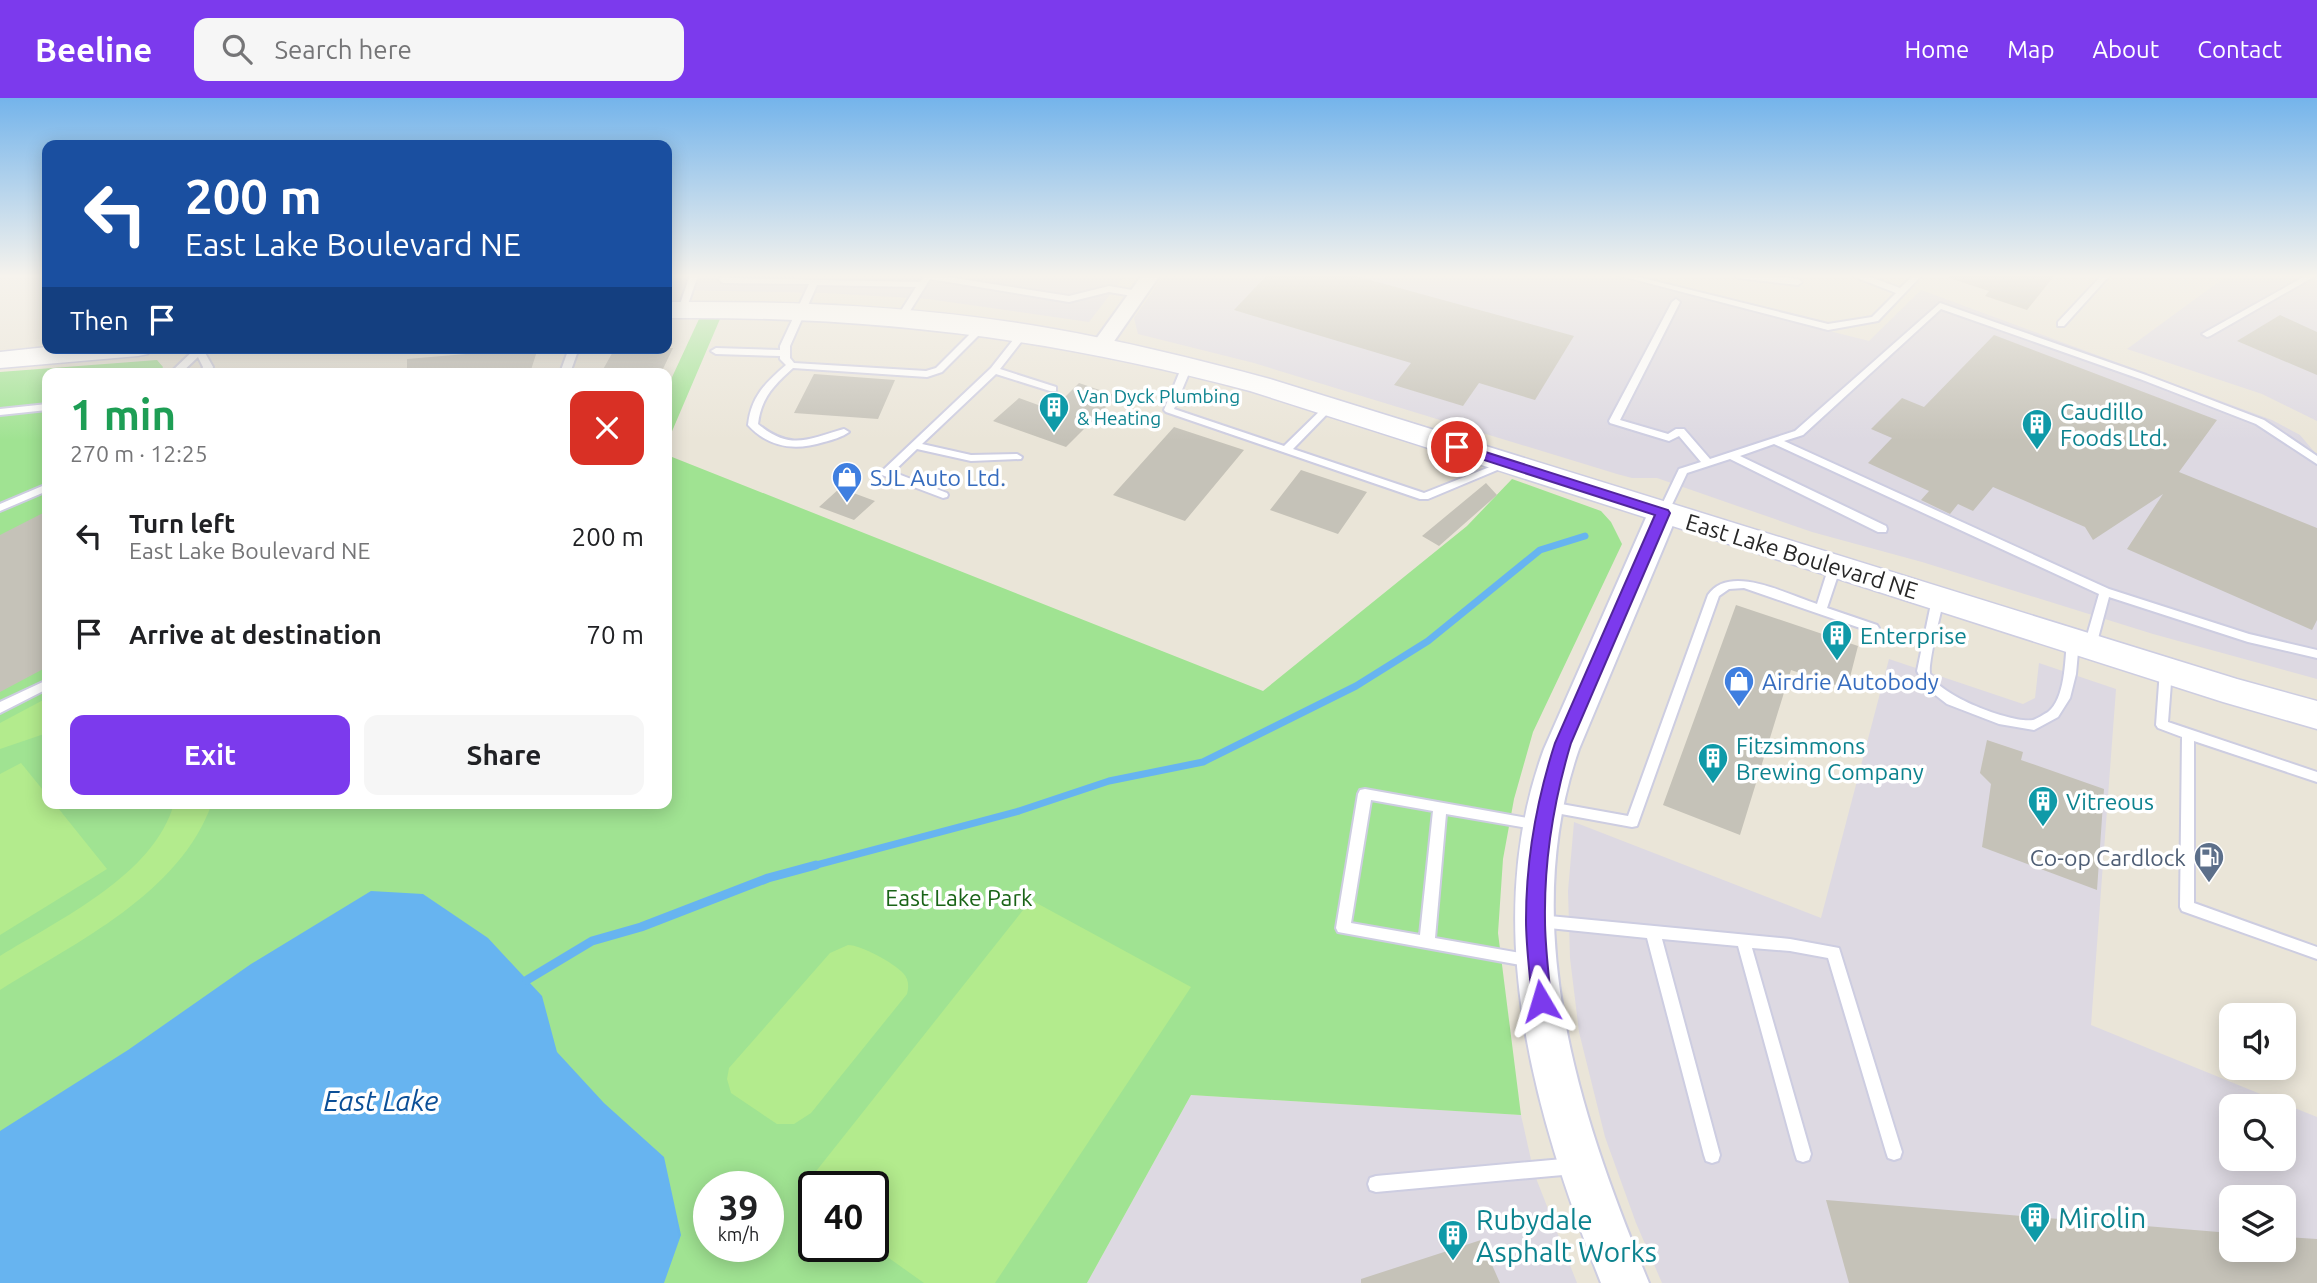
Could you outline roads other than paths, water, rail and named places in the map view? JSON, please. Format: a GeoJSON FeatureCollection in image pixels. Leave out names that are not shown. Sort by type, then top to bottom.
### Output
{"type":"FeatureCollection","features":[{"type":"Feature","properties":{"kind":"main road","name":"East Lake Boulevard NE"},"geometry":{"type":"LineString","coordinates":[[1012,330],[1101,346],[1187,366],[1329,407],[2317,715]]}},
{"type":"Feature","properties":{"kind":"main road"},"geometry":{"type":"LineString","coordinates":[[0,360],[42,350]]}},
{"type":"Feature","properties":{"kind":"street"},"geometry":{"type":"LineString","coordinates":[[1101,346],[1112,330]]}},
{"type":"Feature","properties":{"kind":"street"},"geometry":{"type":"LineString","coordinates":[[1625,1283],[1601,1228],[1553,1074],[1537,962],[1535,921],[1544,816],[1563,743],[1663,513]]}},
{"type":"Feature","properties":{"kind":"lane"},"geometry":{"type":"LineString","coordinates":[[790,365],[784,353],[793,330]]}},
{"type":"Feature","properties":{"kind":"lane"},"geometry":{"type":"LineString","coordinates":[[844,432],[802,447],[768,440],[753,425],[754,405],[761,393],[790,365],[926,374],[939,370],[979,330]]}},
{"type":"Feature","properties":{"kind":"lane"},"geometry":{"type":"LineString","coordinates":[[1661,330],[1614,421],[1669,438],[1680,431],[1708,463]]}},
{"type":"Feature","properties":{"kind":"lane"},"geometry":{"type":"LineString","coordinates":[[1663,513],[1683,471],[1799,433],[1913,330]]}},
{"type":"Feature","properties":{"kind":"lane"},"geometry":{"type":"LineString","coordinates":[[2009,330],[2260,422],[2317,461]]}},
{"type":"Feature","properties":{"kind":"lane"},"geometry":{"type":"LineString","coordinates":[[2207,334],[2214,330]]}},
{"type":"Feature","properties":{"kind":"lane"},"geometry":{"type":"LineString","coordinates":[[943,495],[886,473],[994,370],[1024,332]]}},
{"type":"Feature","properties":{"kind":"lane"},"geometry":{"type":"LineString","coordinates":[[716,351],[784,353]]}},
{"type":"Feature","properties":{"kind":"lane"},"geometry":{"type":"LineString","coordinates":[[181,368],[196,354]]}},
{"type":"Feature","properties":{"kind":"lane"},"geometry":{"type":"LineString","coordinates":[[1187,366],[1169,410],[1424,497],[1509,463]]}},
{"type":"Feature","properties":{"kind":"lane"},"geometry":{"type":"LineString","coordinates":[[994,370],[1053,389]]}},
{"type":"Feature","properties":{"kind":"lane"},"geometry":{"type":"LineString","coordinates":[[1286,450],[1329,407]]}},
{"type":"Feature","properties":{"kind":"lane"},"geometry":{"type":"LineString","coordinates":[[0,412],[42,408]]}},
{"type":"Feature","properties":{"kind":"lane"},"geometry":{"type":"LineString","coordinates":[[1775,441],[2105,592],[2248,638],[2317,654]]}},
{"type":"Feature","properties":{"kind":"lane"},"geometry":{"type":"LineString","coordinates":[[915,446],[971,458],[1017,457]]}},
{"type":"Feature","properties":{"kind":"lane"},"geometry":{"type":"LineString","coordinates":[[1730,455],[1882,528]]}},
{"type":"Feature","properties":{"kind":"lane"},"geometry":{"type":"LineString","coordinates":[[0,508],[42,489]]}},
{"type":"Feature","properties":{"kind":"lane"},"geometry":{"type":"LineString","coordinates":[[1821,610],[1835,566]]}},
{"type":"Feature","properties":{"kind":"lane"},"geometry":{"type":"LineString","coordinates":[[1537,962],[1343,928],[1365,794],[1440,807],[1632,822],[1714,595],[1719,588],[1729,584],[1745,584],[1873,628]]}},
{"type":"Feature","properties":{"kind":"lane"},"geometry":{"type":"LineString","coordinates":[[1938,598],[1923,671],[1931,687],[1951,701],[1999,719],[2034,725],[2054,714],[2064,698],[2081,643],[2105,592]]}},
{"type":"Feature","properties":{"kind":"lane"},"geometry":{"type":"LineString","coordinates":[[2166,670],[2162,725],[2317,777]]}},
{"type":"Feature","properties":{"kind":"lane"},"geometry":{"type":"LineString","coordinates":[[0,708],[42,687]]}},
{"type":"Feature","properties":{"kind":"lane"},"geometry":{"type":"LineString","coordinates":[[2188,734],[2187,906],[2317,953]]}},
{"type":"Feature","properties":{"kind":"lane"},"geometry":{"type":"LineString","coordinates":[[1427,942],[1440,807]]}},
{"type":"Feature","properties":{"kind":"lane"},"geometry":{"type":"LineString","coordinates":[[1535,921],[1790,945],[1833,953],[1894,1152]]}},
{"type":"Feature","properties":{"kind":"lane"},"geometry":{"type":"LineString","coordinates":[[1653,932],[1712,1155]]}},
{"type":"Feature","properties":{"kind":"lane"},"geometry":{"type":"LineString","coordinates":[[1743,940],[1803,1154]]}},
{"type":"Feature","properties":{"kind":"lane"},"geometry":{"type":"LineString","coordinates":[[1376,1184],[1581,1165]]}},
{"type":"Feature","properties":{"kind":"water","name":"East Lake"},"geometry":{"type":"Polygon","coordinates":[[[371,891],[423,894],[488,938],[542,996],[557,1052],[604,1103],[664,1157],[681,1235],[664,1283],[0,1283],[0,1131],[128,1050],[251,964],[371,891]]]}},
{"type":"Feature","properties":{"kind":"waterway"},"geometry":{"type":"LineString","coordinates":[[809,867],[1019,811],[1109,781],[1203,762],[1356,686],[1428,641],[1540,550],[1585,536],[1582,537]]}},
{"type":"Feature","properties":{"kind":"waterway"},"geometry":{"type":"LineString","coordinates":[[527,980],[592,941],[641,927],[768,878],[816,865]]}},
{"type":"Feature","properties":{"kind":"place","name":"Van Dyck Plumbing & Heating"},"geometry":{"type":"Point","coordinates":[1054,434]}},
{"type":"Feature","properties":{"kind":"place","name":"Caudillo Foods Ltd."},"geometry":{"type":"Point","coordinates":[2037,451]}},
{"type":"Feature","properties":{"kind":"place","name":"SJL Auto Ltd."},"geometry":{"type":"Point","coordinates":[847,504]}},
{"type":"Feature","properties":{"kind":"place","name":"Enterprise"},"geometry":{"type":"Point","coordinates":[1837,662]}},
{"type":"Feature","properties":{"kind":"place","name":"Airdrie Autobody"},"geometry":{"type":"Point","coordinates":[1739,708]}},
{"type":"Feature","properties":{"kind":"place","name":"Fitzsimmons Brewing Company"},"geometry":{"type":"Point","coordinates":[1713,785]}},
{"type":"Feature","properties":{"kind":"place","name":"Vitreous"},"geometry":{"type":"Point","coordinates":[2043,828]}},
{"type":"Feature","properties":{"kind":"place","name":"Co-op Cardlock"},"geometry":{"type":"Point","coordinates":[2209,884]}},
{"type":"Feature","properties":{"kind":"place","name":"Mirolin"},"geometry":{"type":"Point","coordinates":[2035,1244]}},
{"type":"Feature","properties":{"kind":"place","name":"Rubydale Asphalt Works"},"geometry":{"type":"Point","coordinates":[1453,1262]}},
{"type":"Feature","properties":{"kind":"park label","name":"East Lake Park"},"geometry":{"type":"Point","coordinates":[959,897]}}]}
